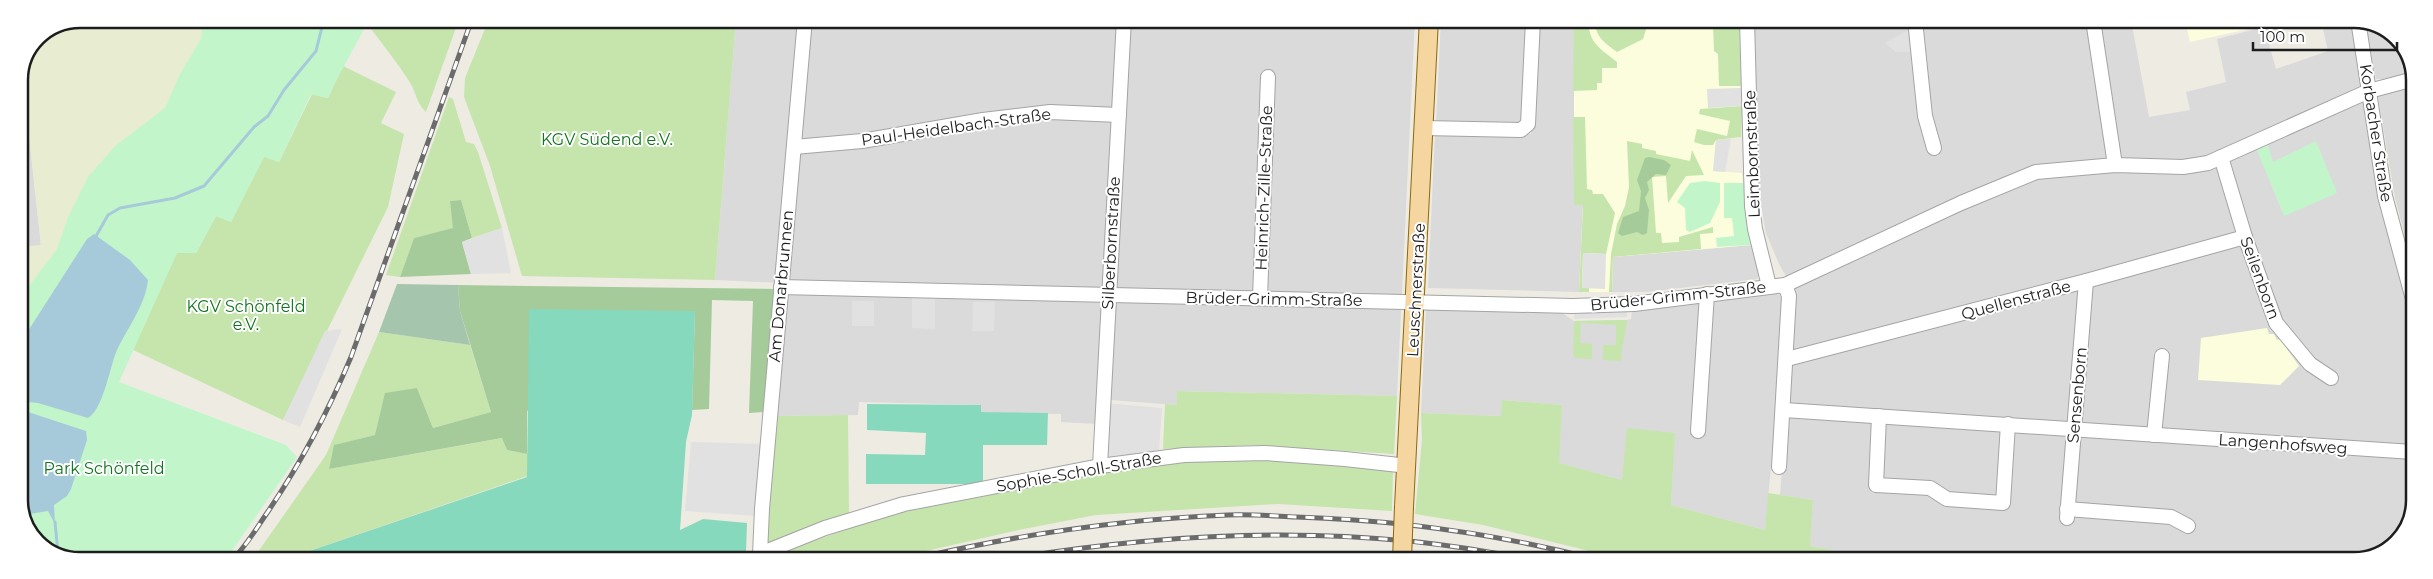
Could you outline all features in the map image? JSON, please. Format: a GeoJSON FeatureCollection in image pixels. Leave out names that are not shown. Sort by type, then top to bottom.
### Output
{"type":"FeatureCollection","features":[{"type":"Feature","properties":{"kind":"main road","name":"Leuschnerstraße"},"geometry":{"type":"LineString","coordinates":[[1402,552],[1430,28]]}},
{"type":"Feature","properties":{"kind":"street","name":"Am Donarbrunnen"},"geometry":{"type":"LineString","coordinates":[[760,552],[762,509],[804,28]]}},
{"type":"Feature","properties":{"kind":"street","name":"Silberbornstraße"},"geometry":{"type":"LineString","coordinates":[[1100,466],[1124,28]]}},
{"type":"Feature","properties":{"kind":"street"},"geometry":{"type":"LineString","coordinates":[[1424,128],[1521,130],[1528,124],[1533,28]]}},
{"type":"Feature","properties":{"kind":"street","name":"Leimbornstraße"},"geometry":{"type":"LineString","coordinates":[[1747,28],[1752,206],[1755,229],[1769,286]]}},
{"type":"Feature","properties":{"kind":"street"},"geometry":{"type":"LineString","coordinates":[[1916,28],[1925,116],[1934,148]]}},
{"type":"Feature","properties":{"kind":"street"},"geometry":{"type":"LineString","coordinates":[[2094,28],[2115,165]]}},
{"type":"Feature","properties":{"kind":"street","name":"Korbacher Straße"},"geometry":{"type":"LineString","coordinates":[[2359,29],[2385,196],[2405,271]]}},
{"type":"Feature","properties":{"kind":"street","name":"Heinrich-Zille-Straße"},"geometry":{"type":"LineString","coordinates":[[1260,298],[1268,77]]}},
{"type":"Feature","properties":{"kind":"street","name":"Brüder-Grimm-Straße"},"geometry":{"type":"LineString","coordinates":[[781,287],[1572,306],[1634,304],[1785,285],[1961,203],[2036,172],[2115,165],[2183,167],[2221,158],[2293,123],[2369,91],[2405,81]]}},
{"type":"Feature","properties":{"kind":"street","name":"Paul-Heidelbach-Straße"},"geometry":{"type":"LineString","coordinates":[[794,147],[862,142],[983,120],[1050,112],[1119,115]]}},
{"type":"Feature","properties":{"kind":"street","name":"Seilenborn"},"geometry":{"type":"LineString","coordinates":[[2221,158],[2245,237],[2276,323],[2310,364],[2331,378]]}},
{"type":"Feature","properties":{"kind":"street","name":"Quellenstraße"},"geometry":{"type":"LineString","coordinates":[[1787,359],[2086,281],[2245,237]]}},
{"type":"Feature","properties":{"kind":"street","name":"Sensenborn"},"geometry":{"type":"LineString","coordinates":[[2086,281],[2067,514],[2172,517],[2188,526]]}},
{"type":"Feature","properties":{"kind":"street"},"geometry":{"type":"LineString","coordinates":[[1780,467],[1789,296],[1785,285]]}},
{"type":"Feature","properties":{"kind":"street"},"geometry":{"type":"LineString","coordinates":[[1698,431],[1707,294]]}},
{"type":"Feature","properties":{"kind":"street"},"geometry":{"type":"LineString","coordinates":[[2154,435],[2162,356]]}},
{"type":"Feature","properties":{"kind":"street","name":"Langenhofsweg"},"geometry":{"type":"LineString","coordinates":[[1784,410],[2406,452]]}},
{"type":"Feature","properties":{"kind":"street"},"geometry":{"type":"LineString","coordinates":[[1879,416],[1876,485],[1930,488],[1947,499],[2003,503],[2008,424]]}},
{"type":"Feature","properties":{"kind":"street","name":"Sophie-Scholl-Straße"},"geometry":{"type":"LineString","coordinates":[[765,552],[824,528],[904,504],[1100,466],[1184,455],[1265,453],[1408,466]]}},
{"type":"Feature","properties":{"kind":"shaded area"},"geometry":{"type":"Polygon","coordinates":[[[202,28],[201,39],[180,74],[165,108],[115,146],[88,177],[68,217],[57,249],[28,287],[28,246],[41,245],[28,126],[29,70],[31,60],[36,51],[51,36],[60,31],[70,29],[202,28]]]}},
{"type":"Feature","properties":{"kind":"shaded area"},"geometry":{"type":"Polygon","coordinates":[[[735,28],[1415,28],[1397,396],[1178,391],[1177,405],[1097,399],[1096,424],[1061,422],[1061,414],[981,412],[981,405],[859,402],[858,415],[773,416],[784,283],[715,280],[735,28]]]}},
{"type":"Feature","properties":{"kind":"shaded area"},"geometry":{"type":"Polygon","coordinates":[[[1441,28],[1529,28],[1524,117],[1514,126],[1436,124],[1441,28]]]}},
{"type":"Feature","properties":{"kind":"shaded area"},"geometry":{"type":"Polygon","coordinates":[[[1537,28],[1574,28],[1574,204],[1583,205],[1579,292],[1428,288],[1435,132],[1531,134],[1537,28]]]}},
{"type":"Feature","properties":{"kind":"shaded area"},"geometry":{"type":"Polygon","coordinates":[[[1574,28],[1739,28],[1741,137],[1716,140],[1713,171],[1742,173],[1745,216],[1751,245],[1613,257],[1612,292],[1579,292],[1583,205],[1574,205],[1574,28]]]}},
{"type":"Feature","properties":{"kind":"shaded area"},"geometry":{"type":"Polygon","coordinates":[[[1754,28],[2132,28],[2149,117],[2190,110],[2186,92],[2226,82],[2217,39],[2264,28],[2276,69],[2328,51],[2323,28],[2354,28],[2405,264],[2406,499],[2403,516],[2392,534],[2385,541],[2370,549],[2353,552],[1842,552],[1809,546],[1813,500],[1780,495],[1796,293],[1779,264],[1766,233],[1760,199],[1757,164],[1754,28]]]}},
{"type":"Feature","properties":{"kind":"shaded area"},"geometry":{"type":"Polygon","coordinates":[[[2187,28],[2252,28],[2190,42],[2187,28]]]}},
{"type":"Feature","properties":{"kind":"shaded area"},"geometry":{"type":"Polygon","coordinates":[[[1908,30],[1910,52],[1896,52],[1885,43],[1908,30]]]}},
{"type":"Feature","properties":{"kind":"shaded area"},"geometry":{"type":"Polygon","coordinates":[[[2367,30],[2385,38],[2392,45],[2404,66],[2405,76],[2393,79],[2376,79],[2367,30]]]}},
{"type":"Feature","properties":{"kind":"shaded area"},"geometry":{"type":"Polygon","coordinates":[[[1741,88],[1742,106],[1708,108],[1707,89],[1741,88]]]}},
{"type":"Feature","properties":{"kind":"shaded area"},"geometry":{"type":"Polygon","coordinates":[[[2405,89],[2405,237],[2395,198],[2378,96],[2405,89]]]}},
{"type":"Feature","properties":{"kind":"shaded area"},"geometry":{"type":"Polygon","coordinates":[[[28,126],[41,246],[28,247],[28,126]]]}},
{"type":"Feature","properties":{"kind":"shaded area"},"geometry":{"type":"Polygon","coordinates":[[[1731,139],[1725,172],[1713,171],[1716,140],[1731,139]]]}},
{"type":"Feature","properties":{"kind":"shaded area"},"geometry":{"type":"Polygon","coordinates":[[[502,228],[511,273],[471,274],[462,242],[502,228]]]}},
{"type":"Feature","properties":{"kind":"shaded area"},"geometry":{"type":"Polygon","coordinates":[[[1751,245],[1759,275],[1757,279],[1646,292],[1612,292],[1613,257],[1751,245]]]}},
{"type":"Feature","properties":{"kind":"shaded area"},"geometry":{"type":"Polygon","coordinates":[[[1583,253],[1606,254],[1605,289],[1582,288],[1583,253]]]}},
{"type":"Feature","properties":{"kind":"shaded area"},"geometry":{"type":"Polygon","coordinates":[[[397,284],[458,285],[460,311],[470,345],[379,332],[397,284]]]}},
{"type":"Feature","properties":{"kind":"shaded area"},"geometry":{"type":"Polygon","coordinates":[[[1774,291],[1783,298],[1776,414],[1765,530],[1671,505],[1674,434],[1625,459],[1622,480],[1558,463],[1562,405],[1502,400],[1502,416],[1421,413],[1426,309],[1561,312],[1574,321],[1627,320],[1631,319],[1632,310],[1774,291]]]}},
{"type":"Feature","properties":{"kind":"shaded area"},"geometry":{"type":"Polygon","coordinates":[[[912,297],[935,297],[935,329],[912,328],[912,297]]]}},
{"type":"Feature","properties":{"kind":"shaded area"},"geometry":{"type":"Polygon","coordinates":[[[852,301],[874,301],[874,326],[852,326],[852,301]]]}},
{"type":"Feature","properties":{"kind":"shaded area"},"geometry":{"type":"Polygon","coordinates":[[[973,302],[995,302],[994,331],[972,331],[973,302]]]}},
{"type":"Feature","properties":{"kind":"shaded area"},"geometry":{"type":"Polygon","coordinates":[[[1627,309],[1627,317],[1574,319],[1575,311],[1627,309]]]}},
{"type":"Feature","properties":{"kind":"shaded area"},"geometry":{"type":"Polygon","coordinates":[[[2267,328],[2269,334],[2274,334],[2277,340],[2280,339],[2299,366],[2280,385],[2198,380],[2201,338],[2267,328]]]}},
{"type":"Feature","properties":{"kind":"shaded area"},"geometry":{"type":"Polygon","coordinates":[[[342,329],[300,427],[283,420],[325,331],[342,329]]]}},
{"type":"Feature","properties":{"kind":"shaded area"},"geometry":{"type":"Polygon","coordinates":[[[1104,403],[1162,408],[1159,450],[1103,460],[1104,403]]]}},
{"type":"Feature","properties":{"kind":"shaded area"},"geometry":{"type":"Polygon","coordinates":[[[691,442],[765,444],[757,516],[685,511],[691,442]]]}},
{"type":"Feature","properties":{"kind":"green space","name":"Park Schönfeld"},"geometry":{"type":"Polygon","coordinates":[[[202,28],[364,28],[328,98],[311,94],[279,162],[264,157],[231,222],[216,216],[196,253],[177,253],[119,382],[286,445],[297,457],[231,552],[80,552],[60,548],[45,538],[36,528],[31,519],[28,503],[28,287],[57,249],[68,217],[88,177],[115,146],[165,108],[180,74],[201,39],[202,28]]]}},
{"type":"Feature","properties":{"kind":"green space"},"geometry":{"type":"Polygon","coordinates":[[[370,28],[456,28],[426,112],[420,104],[412,85],[370,28]]]}},
{"type":"Feature","properties":{"kind":"green space","name":"KGV Südend e.V."},"geometry":{"type":"Polygon","coordinates":[[[485,28],[735,28],[715,280],[522,276],[490,166],[464,97],[465,78],[485,28]]]}},
{"type":"Feature","properties":{"kind":"green space"},"geometry":{"type":"Polygon","coordinates":[[[1574,28],[1589,28],[1596,45],[1617,62],[1617,68],[1602,68],[1602,83],[1597,83],[1597,90],[1573,91],[1574,28]]]}},
{"type":"Feature","properties":{"kind":"green space"},"geometry":{"type":"Polygon","coordinates":[[[1596,28],[1646,28],[1643,39],[1617,52],[1604,42],[1596,28]]]}},
{"type":"Feature","properties":{"kind":"green space"},"geometry":{"type":"Polygon","coordinates":[[[1713,28],[1739,28],[1741,86],[1719,86],[1718,54],[1714,51],[1713,28]]]}},
{"type":"Feature","properties":{"kind":"green space","name":"KGV Schönfeld e.V."},"geometry":{"type":"Polygon","coordinates":[[[343,66],[396,92],[381,123],[404,134],[388,207],[283,420],[133,350],[177,252],[196,253],[216,216],[231,222],[264,156],[279,162],[312,94],[328,98],[343,66]]]}},
{"type":"Feature","properties":{"kind":"green space"},"geometry":{"type":"Polygon","coordinates":[[[449,97],[453,99],[466,142],[474,144],[478,152],[502,228],[472,238],[461,200],[450,201],[454,228],[414,238],[400,277],[386,275],[449,97]]]}},
{"type":"Feature","properties":{"kind":"green space"},"geometry":{"type":"Polygon","coordinates":[[[1742,106],[1741,137],[1716,140],[1713,145],[1694,142],[1697,129],[1727,136],[1730,121],[1699,114],[1700,109],[1742,106]]]}},
{"type":"Feature","properties":{"kind":"green space"},"geometry":{"type":"Polygon","coordinates":[[[1573,117],[1585,117],[1587,189],[1592,190],[1593,194],[1603,194],[1615,213],[1606,254],[1583,253],[1582,287],[1589,288],[1589,292],[1579,292],[1583,205],[1574,205],[1573,117]]]}},
{"type":"Feature","properties":{"kind":"green space"},"geometry":{"type":"Polygon","coordinates":[[[1627,141],[1642,144],[1642,148],[1656,151],[1656,154],[1690,161],[1692,150],[1704,175],[1686,176],[1668,203],[1666,176],[1652,177],[1656,233],[1661,233],[1662,243],[1679,242],[1679,237],[1713,227],[1713,233],[1700,234],[1701,249],[1613,257],[1612,292],[1609,292],[1611,254],[1617,224],[1625,206],[1629,187],[1627,141]]]}},
{"type":"Feature","properties":{"kind":"green space"},"geometry":{"type":"Polygon","coordinates":[[[2316,141],[2337,193],[2284,216],[2256,148],[2267,143],[2273,162],[2316,141]]]}},
{"type":"Feature","properties":{"kind":"green space"},"geometry":{"type":"Polygon","coordinates":[[[1645,158],[1664,160],[1671,165],[1666,175],[1656,174],[1647,182],[1649,190],[1645,198],[1649,210],[1647,233],[1643,235],[1637,232],[1622,236],[1618,233],[1623,217],[1639,211],[1641,191],[1637,180],[1645,158]]]}},
{"type":"Feature","properties":{"kind":"green space"},"geometry":{"type":"Polygon","coordinates":[[[1705,181],[1720,183],[1720,202],[1710,223],[1690,232],[1686,230],[1685,208],[1677,202],[1690,183],[1705,181]]]}},
{"type":"Feature","properties":{"kind":"green space"},"geometry":{"type":"Polygon","coordinates":[[[1724,183],[1743,183],[1751,245],[1717,247],[1716,238],[1734,236],[1732,218],[1724,218],[1724,183]]]}},
{"type":"Feature","properties":{"kind":"green space"},"geometry":{"type":"Polygon","coordinates":[[[461,200],[472,238],[462,242],[471,274],[400,277],[414,238],[453,228],[450,201],[461,200]]]}},
{"type":"Feature","properties":{"kind":"green space"},"geometry":{"type":"Polygon","coordinates":[[[458,285],[775,289],[766,412],[749,413],[753,301],[712,300],[709,409],[692,410],[695,311],[527,411],[527,454],[507,450],[502,438],[329,469],[334,445],[375,435],[385,393],[417,388],[433,428],[491,412],[460,311],[458,285]]]}},
{"type":"Feature","properties":{"kind":"green space"},"geometry":{"type":"Polygon","coordinates":[[[529,309],[695,311],[692,415],[686,442],[680,530],[703,519],[747,523],[746,551],[307,552],[527,477],[529,309]]]}},
{"type":"Feature","properties":{"kind":"green space"},"geometry":{"type":"Polygon","coordinates":[[[1627,320],[1621,361],[1603,360],[1603,345],[1616,345],[1616,325],[1581,323],[1580,343],[1592,344],[1592,359],[1576,358],[1573,355],[1574,321],[1627,320]]]}},
{"type":"Feature","properties":{"kind":"green space"},"geometry":{"type":"Polygon","coordinates":[[[379,332],[470,345],[491,412],[433,428],[417,388],[375,435],[335,445],[329,469],[503,438],[507,450],[527,454],[585,452],[586,456],[306,552],[258,552],[326,455],[379,332]]]}},
{"type":"Feature","properties":{"kind":"green space"},"geometry":{"type":"Polygon","coordinates":[[[1177,391],[1397,396],[1394,454],[1254,445],[1163,449],[1165,404],[1177,405],[1177,391]]]}},
{"type":"Feature","properties":{"kind":"green space"},"geometry":{"type":"Polygon","coordinates":[[[1502,400],[1562,405],[1559,463],[1622,480],[1627,428],[1675,433],[1671,505],[1765,530],[1768,493],[1813,500],[1810,546],[1843,552],[1593,552],[1483,525],[1415,514],[1422,440],[1421,413],[1501,416],[1502,400]]]}},
{"type":"Feature","properties":{"kind":"green space"},"geometry":{"type":"Polygon","coordinates":[[[867,404],[981,405],[981,412],[1048,413],[1047,445],[983,445],[983,484],[866,484],[866,454],[925,455],[926,433],[867,430],[867,404]]]}},
{"type":"Feature","properties":{"kind":"green space"},"geometry":{"type":"Polygon","coordinates":[[[848,415],[849,513],[764,545],[773,416],[848,415]]]}},
{"type":"Feature","properties":{"kind":"green space"},"geometry":{"type":"Polygon","coordinates":[[[1265,459],[1393,468],[1392,511],[1278,504],[1096,515],[922,552],[781,552],[906,509],[1100,469],[1184,462],[1265,459]]]}},
{"type":"Feature","properties":{"kind":"water"},"geometry":{"type":"Polygon","coordinates":[[[94,234],[130,260],[148,280],[143,300],[115,355],[101,399],[93,414],[88,418],[38,403],[28,402],[28,331],[87,239],[94,234]]]}},
{"type":"Feature","properties":{"kind":"water"},"geometry":{"type":"Polygon","coordinates":[[[28,412],[86,431],[87,440],[71,489],[67,496],[54,505],[55,524],[48,511],[30,514],[28,503],[28,412]]]}},
{"type":"Feature","properties":{"kind":"waterway"},"geometry":{"type":"LineString","coordinates":[[95,238],[108,215],[120,208],[175,198],[204,186],[254,127],[268,116],[284,90],[316,51],[322,28]]}},
{"type":"Feature","properties":{"kind":"waterway"},"geometry":{"type":"LineString","coordinates":[[55,522],[57,546]]}},
{"type":"Feature","properties":{"kind":"railway"},"geometry":{"type":"LineString","coordinates":[[239,552],[279,494],[313,437],[351,357],[469,28]]}},
{"type":"Feature","properties":{"kind":"railway"},"geometry":{"type":"LineString","coordinates":[[943,552],[1109,524],[1228,515],[1373,521],[1411,525],[1486,536],[1565,552]]}},
{"type":"Feature","properties":{"kind":"railway"},"geometry":{"type":"LineString","coordinates":[[1054,552],[1133,543],[1266,535],[1333,536],[1399,540],[1487,552]]}}]}
